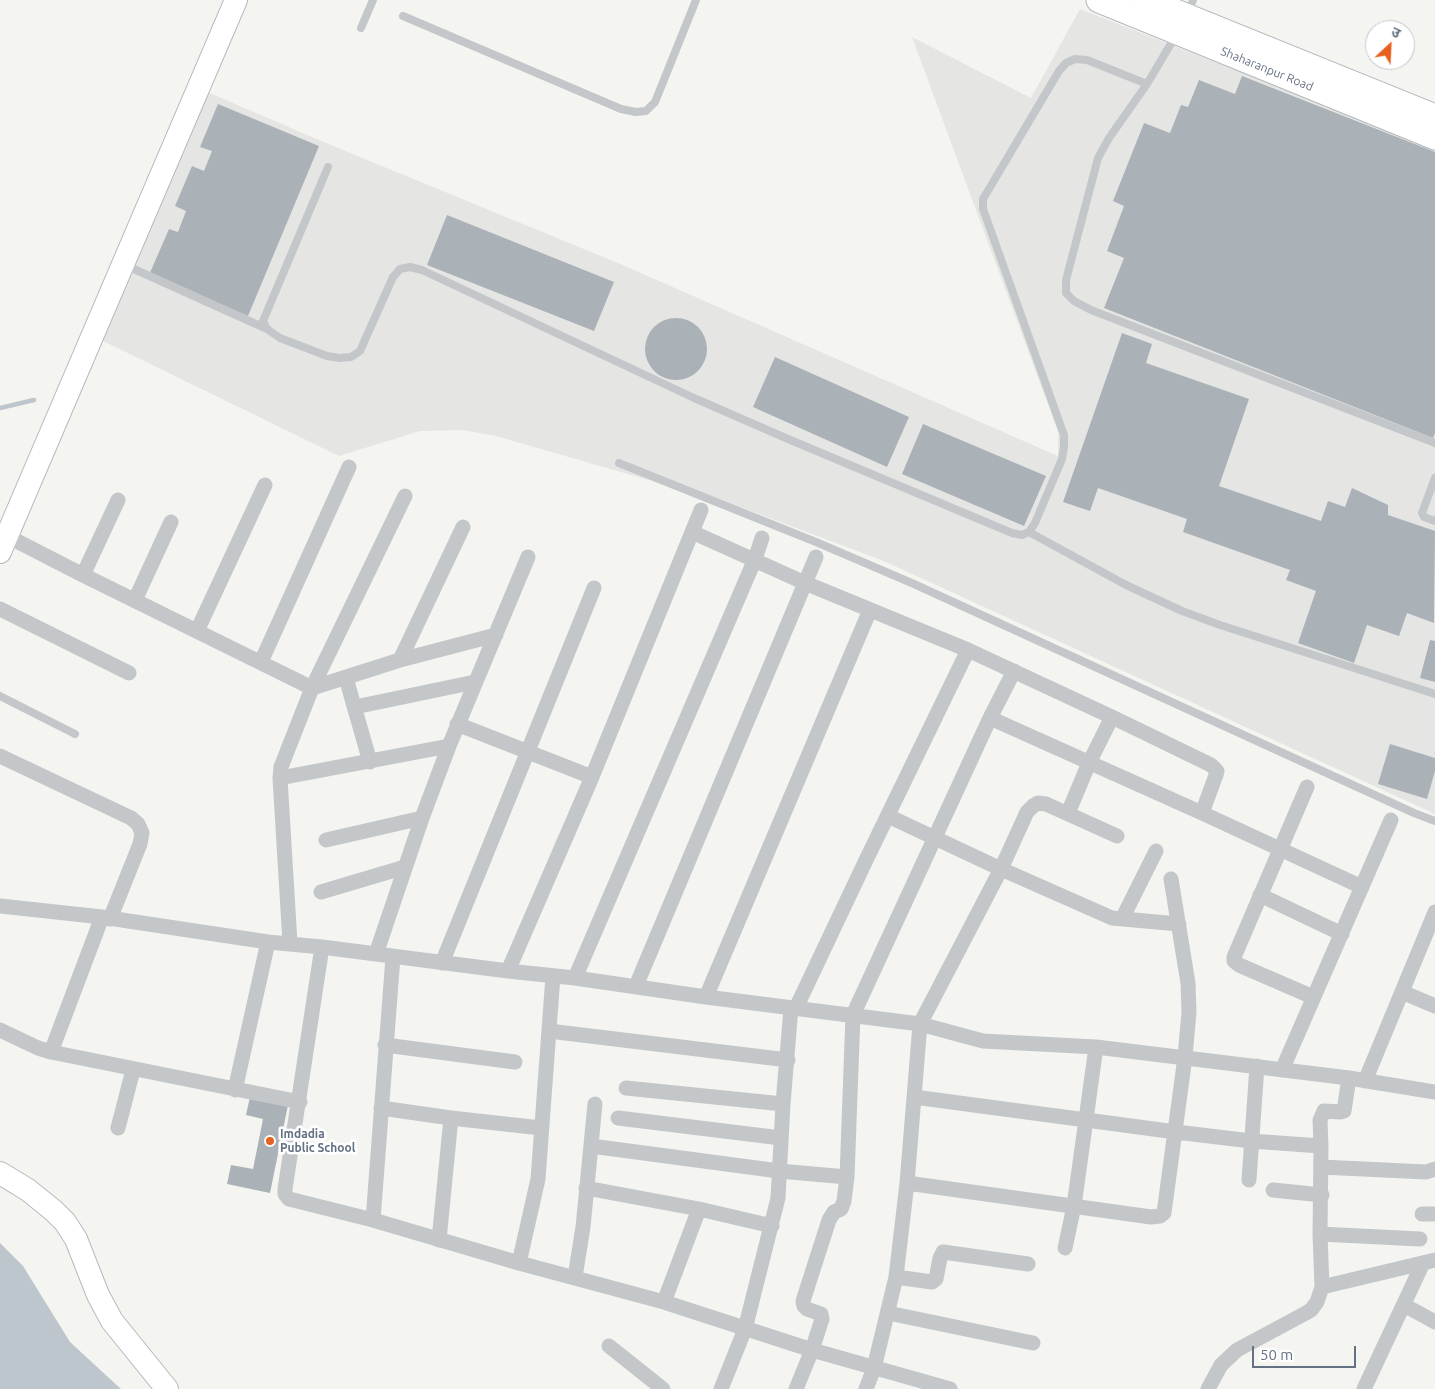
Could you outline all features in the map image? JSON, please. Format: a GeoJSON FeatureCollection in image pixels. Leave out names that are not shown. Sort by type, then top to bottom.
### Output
{"type":"FeatureCollection","features":[{"type":"Feature","properties":{"kind":"main road","name":"Shaharanpur Road"},"geometry":{"type":"LineString","coordinates":[[1099,0],[1185,16],[1435,137]]}},
{"type":"Feature","properties":{"kind":"main road","name":"Shaharanpur Road"},"geometry":{"type":"LineString","coordinates":[[1146,0],[1435,116]]}},
{"type":"Feature","properties":{"kind":"street"},"geometry":{"type":"LineString","coordinates":[[236,0],[3,544],[83,576],[135,600],[312,688],[400,660],[496,635]]}},
{"type":"Feature","properties":{"kind":"street"},"geometry":{"type":"LineString","coordinates":[[261,662],[349,467]]}},
{"type":"Feature","properties":{"kind":"street"},"geometry":{"type":"LineString","coordinates":[[197,630],[265,485]]}},
{"type":"Feature","properties":{"kind":"street"},"geometry":{"type":"LineString","coordinates":[[290,943],[280,778],[284,758],[312,688],[405,496]]}},
{"type":"Feature","properties":{"kind":"street"},"geometry":{"type":"LineString","coordinates":[[83,576],[118,500]]}},
{"type":"Feature","properties":{"kind":"street"},"geometry":{"type":"LineString","coordinates":[[508,971],[592,777],[701,510]]}},
{"type":"Feature","properties":{"kind":"street"},"geometry":{"type":"LineString","coordinates":[[135,600],[171,522]]}},
{"type":"Feature","properties":{"kind":"street"},"geometry":{"type":"LineString","coordinates":[[400,660],[463,527]]}},
{"type":"Feature","properties":{"kind":"street"},"geometry":{"type":"LineString","coordinates":[[692,532],[805,583],[968,650],[1112,717],[1215,768],[1217,771],[1216,775],[1202,813]]}},
{"type":"Feature","properties":{"kind":"street"},"geometry":{"type":"LineString","coordinates":[[575,978],[755,559],[762,538]]}},
{"type":"Feature","properties":{"kind":"street"},"geometry":{"type":"LineString","coordinates":[[376,954],[422,818],[457,724],[528,557]]}},
{"type":"Feature","properties":{"kind":"street"},"geometry":{"type":"LineString","coordinates":[[636,986],[816,557]]}},
{"type":"Feature","properties":{"kind":"street"},"geometry":{"type":"LineString","coordinates":[[442,963],[594,588]]}},
{"type":"Feature","properties":{"kind":"street"},"geometry":{"type":"LineString","coordinates":[[0,609],[129,673]]}},
{"type":"Feature","properties":{"kind":"street"},"geometry":{"type":"LineString","coordinates":[[706,997],[870,610]]}},
{"type":"Feature","properties":{"kind":"street"},"geometry":{"type":"LineString","coordinates":[[721,1389],[745,1328],[778,1198],[783,1104],[793,1008],[968,650]]}},
{"type":"Feature","properties":{"kind":"street"},"geometry":{"type":"LineString","coordinates":[[796,1389],[822,1319],[821,1314],[807,1309],[803,1301],[829,1220],[834,1212],[841,1209],[843,1205],[847,1177],[854,1015],[934,838],[1014,671]]}},
{"type":"Feature","properties":{"kind":"street"},"geometry":{"type":"LineString","coordinates":[[346,678],[370,762]]}},
{"type":"Feature","properties":{"kind":"street"},"geometry":{"type":"LineString","coordinates":[[355,707],[475,682]]}},
{"type":"Feature","properties":{"kind":"street"},"geometry":{"type":"LineString","coordinates":[[1068,813],[1089,763],[1112,717]]}},
{"type":"Feature","properties":{"kind":"street"},"geometry":{"type":"LineString","coordinates":[[990,718],[1279,848],[1362,888]]}},
{"type":"Feature","properties":{"kind":"street"},"geometry":{"type":"LineString","coordinates":[[457,724],[592,777]]}},
{"type":"Feature","properties":{"kind":"street"},"geometry":{"type":"LineString","coordinates":[[280,778],[449,746]]}},
{"type":"Feature","properties":{"kind":"street"},"geometry":{"type":"LineString","coordinates":[[0,756],[131,818],[138,824],[142,833],[140,844],[106,918],[51,1052]]}},
{"type":"Feature","properties":{"kind":"street"},"geometry":{"type":"LineString","coordinates":[[1307,786],[1235,953],[1234,961],[1313,997]]}},
{"type":"Feature","properties":{"kind":"street"},"geometry":{"type":"LineString","coordinates":[[866,1389],[874,1368],[896,1277],[907,1183],[920,1024],[1001,869],[1027,812],[1033,806],[1038,803],[1046,804],[1117,836]]}},
{"type":"Feature","properties":{"kind":"street"},"geometry":{"type":"LineString","coordinates":[[888,816],[1112,918],[1179,924]]}},
{"type":"Feature","properties":{"kind":"street"},"geometry":{"type":"LineString","coordinates":[[326,840],[422,818]]}},
{"type":"Feature","properties":{"kind":"street"},"geometry":{"type":"LineString","coordinates":[[1282,1070],[1391,820]]}},
{"type":"Feature","properties":{"kind":"street"},"geometry":{"type":"LineString","coordinates":[[1122,919],[1156,851]]}},
{"type":"Feature","properties":{"kind":"street"},"geometry":{"type":"LineString","coordinates":[[321,892],[406,867]]}},
{"type":"Feature","properties":{"kind":"street"},"geometry":{"type":"LineString","coordinates":[[907,1183],[1151,1217],[1160,1216],[1164,1213],[1185,1057],[1188,997],[1179,924],[1171,879]]}},
{"type":"Feature","properties":{"kind":"street"},"geometry":{"type":"LineString","coordinates":[[1260,895],[1342,934]]}},
{"type":"Feature","properties":{"kind":"street"},"geometry":{"type":"LineString","coordinates":[[0,906],[106,918],[268,942],[322,946],[442,963],[575,978],[706,997],[920,1024],[983,1041],[1096,1048],[1185,1057],[1349,1078],[1365,1082],[1434,1089]]}},
{"type":"Feature","properties":{"kind":"street"},"geometry":{"type":"LineString","coordinates":[[1365,1082],[1435,912]]}},
{"type":"Feature","properties":{"kind":"street"},"geometry":{"type":"LineString","coordinates":[[235,1090],[268,942]]}},
{"type":"Feature","properties":{"kind":"street"},"geometry":{"type":"LineString","coordinates":[[322,946],[285,1194],[289,1199],[372,1220],[519,1263],[664,1302],[812,1350],[942,1388]]}},
{"type":"Feature","properties":{"kind":"street"},"geometry":{"type":"LineString","coordinates":[[372,1220],[393,956]]}},
{"type":"Feature","properties":{"kind":"street"},"geometry":{"type":"LineString","coordinates":[[519,1263],[535,1195],[553,976]]}},
{"type":"Feature","properties":{"kind":"street"},"geometry":{"type":"LineString","coordinates":[[1402,992],[1435,1006]]}},
{"type":"Feature","properties":{"kind":"street"},"geometry":{"type":"LineString","coordinates":[[0,1030],[51,1052],[133,1070],[300,1102]]}},
{"type":"Feature","properties":{"kind":"street"},"geometry":{"type":"LineString","coordinates":[[548,1031],[788,1060]]}},
{"type":"Feature","properties":{"kind":"street"},"geometry":{"type":"LineString","coordinates":[[385,1045],[514,1062]]}},
{"type":"Feature","properties":{"kind":"street"},"geometry":{"type":"LineString","coordinates":[[1065,1248],[1074,1206],[1096,1048]]}},
{"type":"Feature","properties":{"kind":"street"},"geometry":{"type":"LineString","coordinates":[[1249,1180],[1257,1066]]}},
{"type":"Feature","properties":{"kind":"street"},"geometry":{"type":"LineString","coordinates":[[118,1128],[133,1070]]}},
{"type":"Feature","properties":{"kind":"street"},"geometry":{"type":"LineString","coordinates":[[1208,1389],[1222,1365],[1237,1350],[1312,1310],[1317,1302],[1322,1287],[1320,1120],[1321,1114],[1324,1111],[1344,1111],[1349,1078]]}},
{"type":"Feature","properties":{"kind":"street"},"geometry":{"type":"LineString","coordinates":[[626,1088],[783,1104]]}},
{"type":"Feature","properties":{"kind":"street"},"geometry":{"type":"LineString","coordinates":[[914,1097],[1176,1132],[1251,1141],[1321,1146]]}},
{"type":"Feature","properties":{"kind":"street"},"geometry":{"type":"LineString","coordinates":[[575,1277],[583,1227],[595,1104]]}},
{"type":"Feature","properties":{"kind":"street"},"geometry":{"type":"LineString","coordinates":[[380,1108],[541,1128]]}},
{"type":"Feature","properties":{"kind":"street"},"geometry":{"type":"LineString","coordinates":[[439,1240],[451,1118]]}},
{"type":"Feature","properties":{"kind":"street"},"geometry":{"type":"LineString","coordinates":[[618,1118],[781,1138]]}},
{"type":"Feature","properties":{"kind":"street"},"geometry":{"type":"LineString","coordinates":[[591,1146],[779,1171],[847,1177]]}},
{"type":"Feature","properties":{"kind":"street"},"geometry":{"type":"LineString","coordinates":[[1321,1167],[1426,1172],[1435,1169]]}},
{"type":"Feature","properties":{"kind":"street"},"geometry":{"type":"LineString","coordinates":[[0,1173],[28,1190],[65,1222],[76,1239],[98,1295],[112,1321],[168,1389]]}},
{"type":"Feature","properties":{"kind":"street"},"geometry":{"type":"LineString","coordinates":[[586,1188],[699,1209],[772,1226]]}},
{"type":"Feature","properties":{"kind":"street"},"geometry":{"type":"LineString","coordinates":[[1273,1190],[1322,1195]]}},
{"type":"Feature","properties":{"kind":"street"},"geometry":{"type":"LineString","coordinates":[[664,1302],[699,1209]]}},
{"type":"Feature","properties":{"kind":"street"},"geometry":{"type":"LineString","coordinates":[[1320,1234],[1420,1239]]}},
{"type":"Feature","properties":{"kind":"street"},"geometry":{"type":"LineString","coordinates":[[896,1277],[932,1282],[936,1279],[943,1252],[1028,1264]]}},
{"type":"Feature","properties":{"kind":"street"},"geometry":{"type":"LineString","coordinates":[[1322,1287],[1429,1262]]}},
{"type":"Feature","properties":{"kind":"street"},"geometry":{"type":"LineString","coordinates":[[1364,1389],[1404,1305],[1429,1262]]}},
{"type":"Feature","properties":{"kind":"street"},"geometry":{"type":"LineString","coordinates":[[1404,1305],[1435,1322]]}},
{"type":"Feature","properties":{"kind":"street"},"geometry":{"type":"LineString","coordinates":[[888,1313],[1033,1343]]}},
{"type":"Feature","properties":{"kind":"street"},"geometry":{"type":"LineString","coordinates":[[609,1346],[663,1389]]}},
{"type":"Feature","properties":{"kind":"lane"},"geometry":{"type":"LineString","coordinates":[[361,28],[373,0]]}},
{"type":"Feature","properties":{"kind":"lane"},"geometry":{"type":"LineString","coordinates":[[403,16],[621,109],[636,112],[646,111],[655,102],[696,0]]}},
{"type":"Feature","properties":{"kind":"lane"},"geometry":{"type":"LineString","coordinates":[[1185,16],[1147,84],[1108,138],[1098,158],[1066,280],[1066,293],[1074,301],[1091,310],[1435,443]]}},
{"type":"Feature","properties":{"kind":"lane"},"geometry":{"type":"LineString","coordinates":[[123,264],[267,329],[280,338],[327,356],[340,358],[351,357],[360,351],[393,277],[400,269],[410,267],[422,270],[694,398],[1012,533],[1022,535],[1029,532],[1035,522],[1062,459],[1064,435],[983,209],[983,199],[1058,70],[1066,63],[1075,59],[1087,60],[1147,84]]}},
{"type":"Feature","properties":{"kind":"lane"},"geometry":{"type":"LineString","coordinates":[[267,329],[264,320],[267,311],[328,167]]}},
{"type":"Feature","properties":{"kind":"lane"},"geometry":{"type":"LineString","coordinates":[[619,463],[816,542],[914,584],[1435,821]]}},
{"type":"Feature","properties":{"kind":"lane"},"geometry":{"type":"LineString","coordinates":[[1435,478],[1422,513],[1424,517],[1435,521]]}},
{"type":"Feature","properties":{"kind":"lane"},"geometry":{"type":"LineString","coordinates":[[1029,532],[1126,585],[1182,611],[1435,694]]}},
{"type":"Feature","properties":{"kind":"lane"},"geometry":{"type":"LineString","coordinates":[[0,696],[75,734]]}},
{"type":"Feature","properties":{"kind":"shaded area"},"geometry":{"type":"Polygon","coordinates":[[[1080,9],[1435,148],[1435,814],[886,562],[703,493],[645,479],[496,436],[462,430],[420,431],[339,456],[101,340],[205,91],[618,263],[1058,456],[1058,432],[912,37],[1031,98],[1080,9]]]}},
{"type":"Feature","properties":{"kind":"shaded area"},"geometry":{"type":"Polygon","coordinates":[[[0,1243],[23,1266],[70,1342],[121,1389],[0,1389],[0,1243]]]}},
{"type":"Feature","properties":{"kind":"building"},"geometry":{"type":"Polygon","coordinates":[[[1242,76],[1435,152],[1435,433],[1433,438],[1104,308],[1124,258],[1107,251],[1124,206],[1113,201],[1144,123],[1170,133],[1181,105],[1188,107],[1199,80],[1235,94],[1242,76]]]}},
{"type":"Feature","properties":{"kind":"building"},"geometry":{"type":"Polygon","coordinates":[[[218,104],[319,146],[248,316],[149,275],[169,229],[178,232],[186,211],[175,206],[192,166],[204,171],[212,151],[200,147],[218,104]]]}},
{"type":"Feature","properties":{"kind":"building"},"geometry":{"type":"Polygon","coordinates":[[[447,215],[614,282],[594,331],[427,265],[447,215]]]}},
{"type":"Feature","properties":{"kind":"building"},"geometry":{"type":"Polygon","coordinates":[[[676,318],[688,321],[698,327],[704,337],[707,349],[704,361],[698,371],[688,377],[676,380],[664,377],[654,371],[648,361],[645,349],[648,337],[654,327],[664,321],[676,318]]]}},
{"type":"Feature","properties":{"kind":"building"},"geometry":{"type":"Polygon","coordinates":[[[1122,333],[1152,344],[1146,363],[1249,399],[1219,486],[1321,521],[1328,501],[1345,507],[1352,488],[1388,505],[1388,515],[1435,531],[1434,623],[1407,613],[1399,636],[1367,625],[1354,663],[1298,643],[1316,591],[1286,580],[1290,570],[1183,532],[1187,519],[1098,488],[1090,511],[1063,502],[1122,333]]]}},
{"type":"Feature","properties":{"kind":"building"},"geometry":{"type":"Polygon","coordinates":[[[775,357],[909,417],[887,467],[753,407],[775,357]]]}},
{"type":"Feature","properties":{"kind":"building"},"geometry":{"type":"Polygon","coordinates":[[[923,424],[1046,476],[1024,526],[902,474],[923,424]]]}},
{"type":"Feature","properties":{"kind":"building"},"geometry":{"type":"Polygon","coordinates":[[[1430,640],[1435,641],[1435,682],[1420,678],[1430,640]]]}},
{"type":"Feature","properties":{"kind":"building"},"geometry":{"type":"Polygon","coordinates":[[[1390,744],[1435,758],[1435,771],[1427,799],[1378,784],[1390,744]]]}},
{"type":"Feature","properties":{"kind":"building"},"geometry":{"type":"Polygon","coordinates":[[[250,1097],[288,1105],[270,1193],[227,1184],[231,1165],[253,1169],[263,1119],[246,1115],[250,1097]]]}},
{"type":"Feature","properties":{"kind":"waterway"},"geometry":{"type":"LineString","coordinates":[[0,408],[34,400]]}},
{"type":"Feature","properties":{"kind":"place","name":"Imdadia Public School"},"geometry":{"type":"Point","coordinates":[270,1141]}}]}
